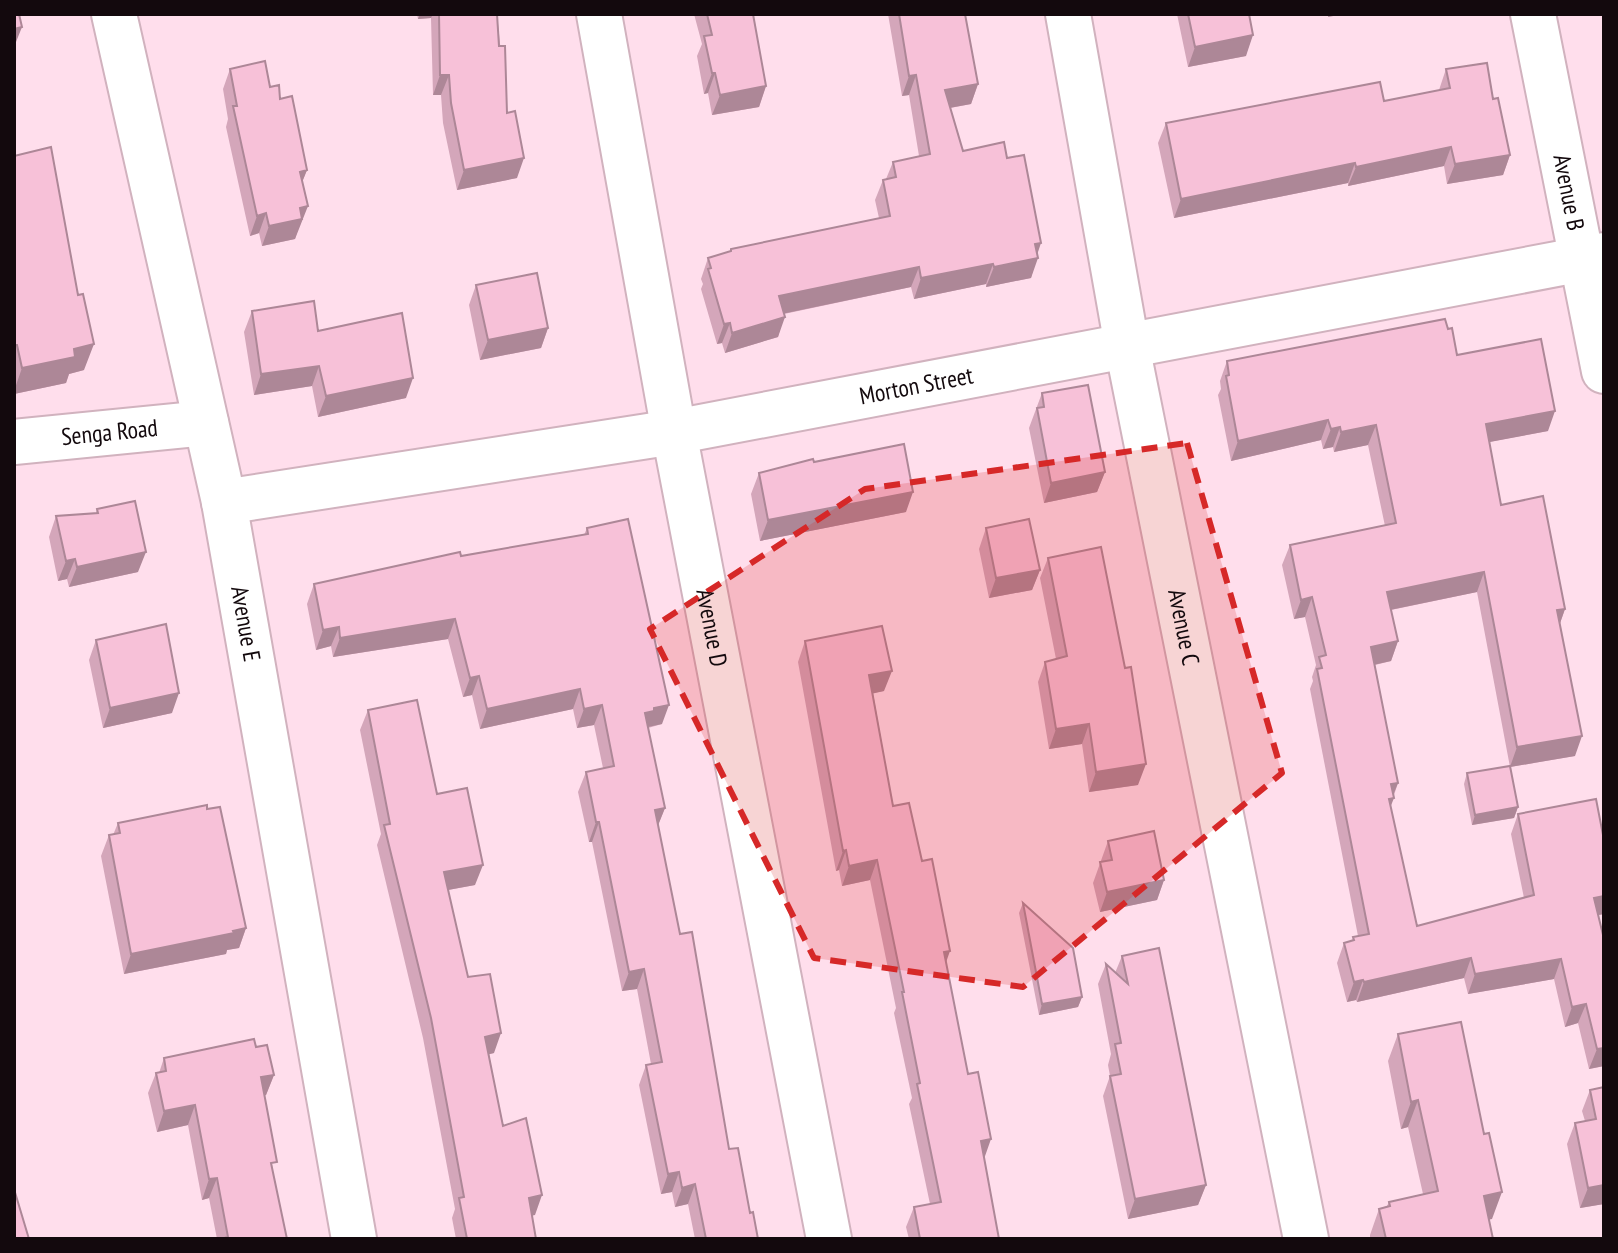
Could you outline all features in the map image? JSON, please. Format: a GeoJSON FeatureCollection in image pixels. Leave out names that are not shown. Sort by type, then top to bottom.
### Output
{"type":"FeatureCollection","features":[{"type":"Feature","properties":{"kind":"street","name":"Avenue E"},"geometry":{"type":"LineString","coordinates":[[114,14],[224,502],[354,1239]]}},
{"type":"Feature","properties":{"kind":"street","name":"Avenue D"},"geometry":{"type":"LineString","coordinates":[[599,14],[674,432],[829,1239]]}},
{"type":"Feature","properties":{"kind":"street","name":"Avenue C"},"geometry":{"type":"LineString","coordinates":[[1068,14],[1127,346],[1306,1239]]}},
{"type":"Feature","properties":{"kind":"street","name":"Avenue B"},"geometry":{"type":"LineString","coordinates":[[1533,14],[1593,257],[1604,371]]}},
{"type":"Feature","properties":{"kind":"street","name":"Morton Street"},"geometry":{"type":"LineString","coordinates":[[224,502],[674,432],[1593,257]]}},
{"type":"Feature","properties":{"kind":"street","name":"Senga Road"},"geometry":{"type":"LineString","coordinates":[[14,442],[206,423]]}},
{"type":"Feature","properties":{"kind":"highlighted area"},"geometry":{"type":"Polygon","coordinates":[[[1187,443],[1282,773],[1023,987],[814,958],[650,629],[865,489],[1187,443]]]}},
{"type":"Feature","properties":{"kind":"building"},"geometry":{"type":"Polygon","coordinates":[[[14,14],[19,14],[22,27],[14,29],[14,14]]]}},
{"type":"Feature","properties":{"kind":"building"},"geometry":{"type":"Polygon","coordinates":[[[439,14],[497,14],[499,46],[505,46],[507,113],[515,111],[524,158],[464,170],[449,75],[440,75],[439,14]]]}},
{"type":"Feature","properties":{"kind":"building"},"geometry":{"type":"Polygon","coordinates":[[[707,14],[753,14],[766,86],[720,95],[704,36],[712,35],[707,14]]]}},
{"type":"Feature","properties":{"kind":"building"},"geometry":{"type":"Polygon","coordinates":[[[899,14],[965,14],[978,84],[945,90],[963,151],[1004,142],[1007,158],[1024,155],[1041,243],[1035,244],[1038,258],[921,278],[919,267],[779,296],[785,317],[732,333],[730,323],[724,324],[708,269],[711,268],[708,258],[731,249],[890,216],[883,180],[896,177],[893,162],[930,154],[916,75],[909,76],[899,14]]]}},
{"type":"Feature","properties":{"kind":"building"},"geometry":{"type":"Polygon","coordinates":[[[1188,14],[1249,14],[1253,35],[1195,47],[1188,14]]]}},
{"type":"Feature","properties":{"kind":"building"},"geometry":{"type":"Polygon","coordinates":[[[265,61],[270,87],[279,85],[280,99],[292,96],[307,170],[300,172],[308,206],[300,208],[302,219],[269,226],[266,213],[257,216],[233,106],[237,106],[230,69],[265,61]]]}},
{"type":"Feature","properties":{"kind":"building"},"geometry":{"type":"Polygon","coordinates":[[[1487,63],[1493,99],[1498,98],[1510,155],[1455,164],[1451,147],[1356,167],[1355,163],[1181,199],[1166,123],[1380,82],[1384,101],[1450,88],[1446,69],[1487,63]]]}},
{"type":"Feature","properties":{"kind":"building"},"geometry":{"type":"Polygon","coordinates":[[[51,147],[78,295],[83,294],[94,344],[74,349],[75,357],[22,368],[17,345],[14,345],[14,156],[51,147]]]}},
{"type":"Feature","properties":{"kind":"building"},"geometry":{"type":"Polygon","coordinates":[[[537,273],[548,328],[488,340],[476,285],[537,273]]]}},
{"type":"Feature","properties":{"kind":"building"},"geometry":{"type":"Polygon","coordinates":[[[314,301],[318,331],[402,313],[413,378],[326,396],[319,366],[261,374],[252,311],[314,301]]]}},
{"type":"Feature","properties":{"kind":"building"},"geometry":{"type":"Polygon","coordinates":[[[1445,319],[1448,329],[1452,328],[1457,355],[1541,339],[1555,411],[1486,424],[1501,505],[1543,496],[1565,609],[1557,610],[1582,736],[1517,747],[1484,572],[1387,592],[1398,641],[1371,647],[1398,783],[1391,784],[1394,798],[1389,799],[1417,926],[1534,895],[1518,814],[1596,799],[1604,840],[1604,896],[1594,898],[1604,939],[1604,1048],[1597,1049],[1586,1004],[1572,1007],[1561,959],[1475,974],[1471,958],[1354,982],[1344,943],[1354,940],[1353,937],[1369,934],[1317,669],[1322,668],[1319,657],[1326,655],[1312,597],[1301,600],[1290,545],[1396,523],[1376,425],[1341,432],[1340,427],[1331,429],[1328,420],[1238,441],[1226,376],[1229,375],[1227,361],[1445,319]]]}},
{"type":"Feature","properties":{"kind":"building"},"geometry":{"type":"Polygon","coordinates":[[[1088,385],[1105,472],[1051,483],[1037,408],[1044,407],[1042,393],[1088,385]]]}},
{"type":"Feature","properties":{"kind":"building"},"geometry":{"type":"Polygon","coordinates":[[[904,444],[913,492],[768,520],[759,473],[813,459],[814,462],[904,444]]]}},
{"type":"Feature","properties":{"kind":"building"},"geometry":{"type":"Polygon","coordinates":[[[135,501],[146,552],[77,567],[75,559],[66,561],[56,516],[98,513],[97,509],[135,501]]]}},
{"type":"Feature","properties":{"kind":"building"},"geometry":{"type":"Polygon","coordinates":[[[628,519],[669,705],[645,713],[665,808],[655,810],[680,934],[692,932],[729,1149],[738,1148],[758,1239],[706,1239],[695,1184],[682,1188],[679,1172],[668,1174],[646,1065],[662,1062],[644,969],[629,972],[586,772],[614,766],[602,705],[584,709],[580,689],[487,709],[479,676],[470,678],[455,619],[340,638],[339,627],[323,630],[314,584],[460,552],[461,556],[588,534],[587,528],[628,519]]]}},
{"type":"Feature","properties":{"kind":"building"},"geometry":{"type":"Polygon","coordinates":[[[1029,519],[1040,570],[996,578],[986,528],[1029,519]]]}},
{"type":"Feature","properties":{"kind":"building"},"geometry":{"type":"Polygon","coordinates":[[[1101,547],[1125,668],[1131,667],[1146,764],[1096,772],[1089,724],[1056,729],[1045,662],[1067,656],[1048,558],[1101,547]]]}},
{"type":"Feature","properties":{"kind":"building"},"geometry":{"type":"Polygon","coordinates":[[[166,624],[179,693],[110,708],[96,640],[166,624]]]}},
{"type":"Feature","properties":{"kind":"building"},"geometry":{"type":"Polygon","coordinates":[[[882,626],[892,671],[869,675],[893,806],[909,803],[922,861],[932,859],[950,951],[944,952],[968,1074],[978,1072],[991,1139],[981,1141],[999,1239],[920,1239],[914,1207],[941,1202],[917,1084],[920,1083],[904,992],[877,860],[849,866],[846,850],[843,851],[805,641],[882,626]]]}},
{"type":"Feature","properties":{"kind":"building"},"geometry":{"type":"Polygon","coordinates":[[[417,700],[437,794],[467,788],[483,865],[444,872],[468,977],[490,974],[501,1033],[485,1037],[503,1126],[526,1118],[542,1195],[529,1198],[536,1239],[467,1239],[459,1198],[464,1197],[431,1018],[384,825],[390,824],[368,710],[417,700]]]}},
{"type":"Feature","properties":{"kind":"building"},"geometry":{"type":"Polygon","coordinates":[[[1510,766],[1518,807],[1475,815],[1467,773],[1510,766]]]}},
{"type":"Feature","properties":{"kind":"building"},"geometry":{"type":"Polygon","coordinates":[[[207,805],[207,809],[220,807],[246,928],[131,954],[109,835],[120,833],[118,823],[207,805]]]}},
{"type":"Feature","properties":{"kind":"building"},"geometry":{"type":"Polygon","coordinates":[[[1154,831],[1164,880],[1107,892],[1100,862],[1112,860],[1108,841],[1154,831]]]}},
{"type":"Feature","properties":{"kind":"building"},"geometry":{"type":"Polygon","coordinates":[[[1023,903],[1073,948],[1082,997],[1042,1004],[1023,903]]]}},
{"type":"Feature","properties":{"kind":"building"},"geometry":{"type":"Polygon","coordinates":[[[1159,948],[1206,1185],[1135,1199],[1110,1076],[1121,1074],[1115,1044],[1121,1043],[1106,964],[1128,984],[1122,956],[1159,948]]]}},
{"type":"Feature","properties":{"kind":"building"},"geometry":{"type":"Polygon","coordinates":[[[1461,1022],[1484,1134],[1489,1133],[1502,1192],[1484,1196],[1493,1239],[1386,1239],[1379,1209],[1390,1206],[1389,1202],[1438,1191],[1418,1100],[1411,1102],[1398,1034],[1461,1022]]]}},
{"type":"Feature","properties":{"kind":"building"},"geometry":{"type":"Polygon","coordinates":[[[254,1039],[256,1047],[267,1045],[274,1075],[261,1077],[277,1162],[271,1163],[287,1239],[221,1239],[228,1237],[217,1178],[209,1179],[195,1105],[164,1111],[156,1073],[166,1071],[164,1058],[254,1039]]]}},
{"type":"Feature","properties":{"kind":"building"},"geometry":{"type":"Polygon","coordinates":[[[1604,1087],[1604,1185],[1588,1188],[1575,1123],[1596,1119],[1590,1090],[1604,1087]]]}},
{"type":"Feature","properties":{"kind":"building"},"geometry":{"type":"Polygon","coordinates":[[[14,1189],[29,1239],[14,1239],[14,1189]]]}}]}
